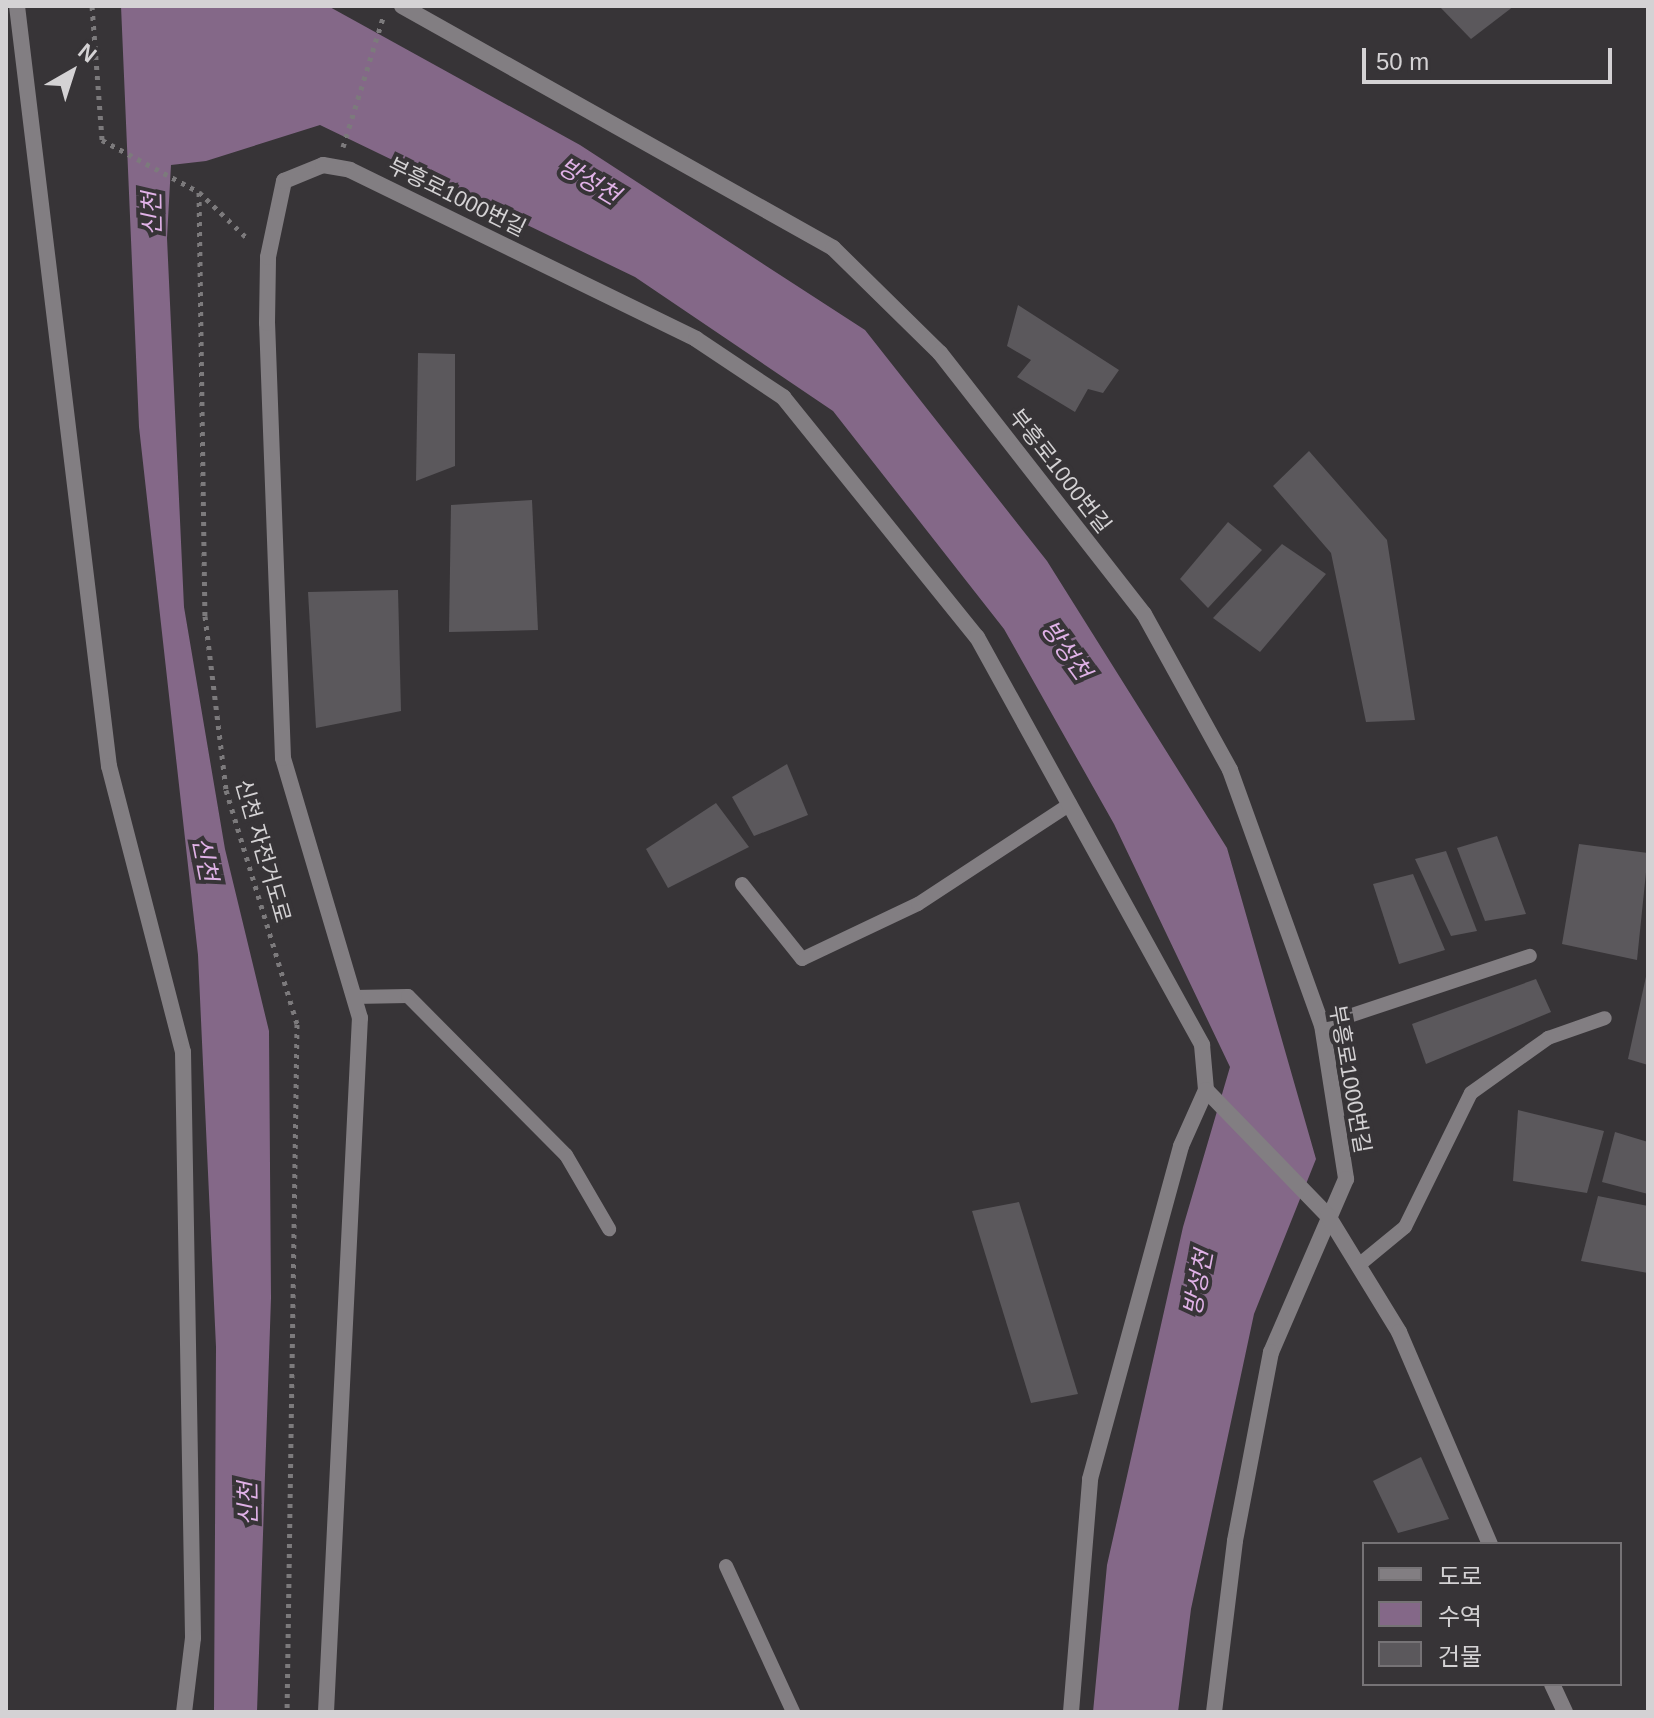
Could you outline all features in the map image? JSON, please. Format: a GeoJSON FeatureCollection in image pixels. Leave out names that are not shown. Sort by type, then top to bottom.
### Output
{"type":"FeatureCollection","features":[{"type":"Feature","properties":{"kind":"street"},"geometry":{"type":"LineString","coordinates":[[17,6],[109,766],[183,1052],[193,1638],[184,1712]]}},
{"type":"Feature","properties":{"kind":"street","name":"부흥로1000번길"},"geometry":{"type":"LineString","coordinates":[[402,6],[833,248],[940,353],[1144,614],[1230,770],[1322,1025],[1346,1179],[1271,1352],[1235,1541],[1214,1712]]}},
{"type":"Feature","properties":{"kind":"street"},"geometry":{"type":"LineString","coordinates":[[326,1712],[360,1018],[283,758],[268,257],[284,181],[323,165],[337,168]]}},
{"type":"Feature","properties":{"kind":"street","name":"부흥로1000번길"},"geometry":{"type":"LineString","coordinates":[[337,168],[696,339],[783,397],[977,637],[1202,1045],[1206,1090]]}},
{"type":"Feature","properties":{"kind":"street"},"geometry":{"type":"LineString","coordinates":[[1071,1712],[1090,1479],[1181,1146],[1206,1090],[1328,1216],[1360,1264],[1399,1332],[1489,1542]]}},
{"type":"Feature","properties":{"kind":"street"},"geometry":{"type":"LineString","coordinates":[[1553,1686],[1565,1712]]}},
{"type":"Feature","properties":{"kind":"lane"},"geometry":{"type":"LineString","coordinates":[[742,884],[802,959],[918,904],[1070,804]]}},
{"type":"Feature","properties":{"kind":"lane"},"geometry":{"type":"LineString","coordinates":[[1322,1025],[1530,956]]}},
{"type":"Feature","properties":{"kind":"lane"},"geometry":{"type":"LineString","coordinates":[[354,997],[408,996],[566,1155],[609,1229]]}},
{"type":"Feature","properties":{"kind":"lane"},"geometry":{"type":"LineString","coordinates":[[1360,1264],[1405,1227],[1471,1093],[1548,1038],[1605,1018]]}},
{"type":"Feature","properties":{"kind":"lane"},"geometry":{"type":"LineString","coordinates":[[726,1566],[793,1712]]}},
{"type":"Feature","properties":{"kind":"path"},"geometry":{"type":"LineString","coordinates":[[92,6],[102,140],[199,192],[268,257]]}},
{"type":"Feature","properties":{"kind":"path"},"geometry":{"type":"LineString","coordinates":[[337,168],[386,6]]}},
{"type":"Feature","properties":{"kind":"path","name":"신천 자전거도로"},"geometry":{"type":"LineString","coordinates":[[199,192],[207,632],[226,790],[297,1024],[287,1712]]}},
{"type":"Feature","properties":{"kind":"water"},"geometry":{"type":"Polygon","coordinates":[[[121,6],[328,6],[580,145],[865,330],[1047,561],[1227,848],[1316,1159],[1254,1314],[1191,1609],[1178,1712],[1093,1712],[1107,1565],[1183,1227],[1230,1067],[1114,824],[1004,629],[833,411],[635,277],[320,125],[206,161],[171,165],[167,238],[184,607],[225,849],[269,1031],[271,1298],[257,1712],[214,1712],[216,1347],[198,955],[139,427],[121,6]]]}},
{"type":"Feature","properties":{"kind":"building"},"geometry":{"type":"Polygon","coordinates":[[[1439,6],[1514,6],[1471,39],[1439,6]]]}},
{"type":"Feature","properties":{"kind":"building"},"geometry":{"type":"Polygon","coordinates":[[[1018,305],[1119,370],[1103,393],[1088,389],[1075,412],[1017,377],[1031,360],[1007,346],[1018,305]]]}},
{"type":"Feature","properties":{"kind":"building"},"geometry":{"type":"Polygon","coordinates":[[[418,353],[455,354],[455,466],[416,481],[418,353]]]}},
{"type":"Feature","properties":{"kind":"building"},"geometry":{"type":"Polygon","coordinates":[[[1309,451],[1387,540],[1415,720],[1366,722],[1331,553],[1273,486],[1309,451]]]}},
{"type":"Feature","properties":{"kind":"building"},"geometry":{"type":"Polygon","coordinates":[[[532,500],[538,630],[449,632],[451,505],[532,500]]]}},
{"type":"Feature","properties":{"kind":"building"},"geometry":{"type":"Polygon","coordinates":[[[1228,522],[1262,550],[1208,608],[1180,579],[1228,522]]]}},
{"type":"Feature","properties":{"kind":"building"},"geometry":{"type":"Polygon","coordinates":[[[1282,544],[1326,574],[1260,652],[1213,618],[1282,544]]]}},
{"type":"Feature","properties":{"kind":"building"},"geometry":{"type":"Polygon","coordinates":[[[398,590],[401,711],[316,728],[308,592],[398,590]]]}},
{"type":"Feature","properties":{"kind":"building"},"geometry":{"type":"Polygon","coordinates":[[[787,764],[808,815],[754,836],[732,797],[787,764]]]}},
{"type":"Feature","properties":{"kind":"building"},"geometry":{"type":"Polygon","coordinates":[[[716,803],[749,847],[668,888],[646,849],[716,803]]]}},
{"type":"Feature","properties":{"kind":"building"},"geometry":{"type":"Polygon","coordinates":[[[1497,836],[1526,914],[1485,921],[1457,848],[1497,836]]]}},
{"type":"Feature","properties":{"kind":"building"},"geometry":{"type":"Polygon","coordinates":[[[1579,844],[1648,853],[1637,960],[1562,944],[1579,844]]]}},
{"type":"Feature","properties":{"kind":"building"},"geometry":{"type":"Polygon","coordinates":[[[1446,851],[1477,931],[1451,936],[1415,859],[1446,851]]]}},
{"type":"Feature","properties":{"kind":"building"},"geometry":{"type":"Polygon","coordinates":[[[1413,874],[1445,950],[1399,964],[1373,884],[1413,874]]]}},
{"type":"Feature","properties":{"kind":"building"},"geometry":{"type":"Polygon","coordinates":[[[1648,972],[1648,1065],[1628,1059],[1648,972]]]}},
{"type":"Feature","properties":{"kind":"building"},"geometry":{"type":"Polygon","coordinates":[[[1536,979],[1551,1012],[1426,1064],[1412,1024],[1536,979]]]}},
{"type":"Feature","properties":{"kind":"building"},"geometry":{"type":"Polygon","coordinates":[[[1518,1110],[1604,1131],[1587,1193],[1513,1181],[1518,1110]]]}},
{"type":"Feature","properties":{"kind":"building"},"geometry":{"type":"Polygon","coordinates":[[[1615,1132],[1648,1142],[1648,1194],[1602,1182],[1615,1132]]]}},
{"type":"Feature","properties":{"kind":"building"},"geometry":{"type":"Polygon","coordinates":[[[1598,1196],[1648,1206],[1648,1273],[1581,1261],[1598,1196]]]}},
{"type":"Feature","properties":{"kind":"building"},"geometry":{"type":"Polygon","coordinates":[[[1019,1202],[1078,1394],[1031,1403],[972,1211],[1019,1202]]]}},
{"type":"Feature","properties":{"kind":"building"},"geometry":{"type":"Polygon","coordinates":[[[1421,1457],[1449,1519],[1398,1533],[1373,1481],[1421,1457]]]}},
{"type":"Feature","properties":{"kind":"water label","name":"방성천"},"geometry":{"type":"Point","coordinates":[589,181]}},
{"type":"Feature","properties":{"kind":"water label","name":"신천"},"geometry":{"type":"Point","coordinates":[152,214]}},
{"type":"Feature","properties":{"kind":"water label","name":"방성천"},"geometry":{"type":"Point","coordinates":[1066,650]}},
{"type":"Feature","properties":{"kind":"water label","name":"신천"},"geometry":{"type":"Point","coordinates":[205,859]}},
{"type":"Feature","properties":{"kind":"water label","name":"방성천"},"geometry":{"type":"Point","coordinates":[1198,1283]}},
{"type":"Feature","properties":{"kind":"water label","name":"신천"},"geometry":{"type":"Point","coordinates":[248,1504]}}]}
